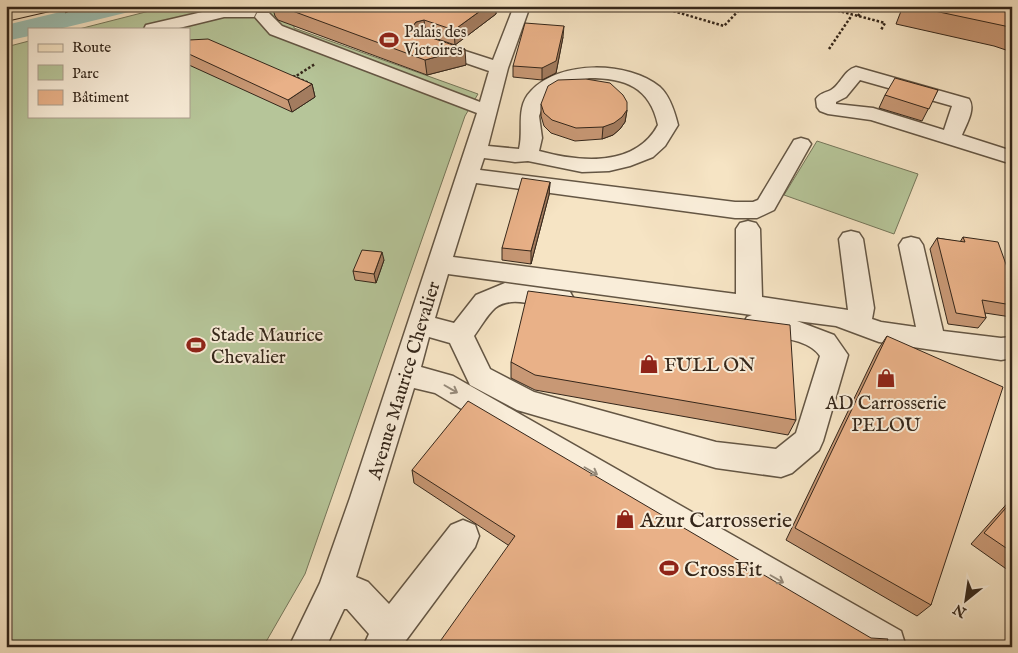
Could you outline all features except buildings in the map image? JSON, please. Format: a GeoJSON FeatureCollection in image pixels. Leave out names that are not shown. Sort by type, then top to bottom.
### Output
{"type":"FeatureCollection","features":[{"type":"Feature","properties":{"kind":"main road"},"geometry":{"type":"LineString","coordinates":[[6,10],[22,6]]}},
{"type":"Feature","properties":{"kind":"main road"},"geometry":{"type":"LineString","coordinates":[[6,16],[48,6]]}},
{"type":"Feature","properties":{"kind":"street","name":"Avenue Maurice Chevalier"},"geometry":{"type":"LineString","coordinates":[[307,647],[334,590],[366,498],[472,163],[479,107],[499,68],[522,6]]}},
{"type":"Feature","properties":{"kind":"street"},"geometry":{"type":"LineString","coordinates":[[156,28],[224,12],[256,15],[276,30],[479,107]]}},
{"type":"Feature","properties":{"kind":"street"},"geometry":{"type":"LineString","coordinates":[[425,42],[499,68]]}},
{"type":"Feature","properties":{"kind":"street"},"geometry":{"type":"LineString","coordinates":[[472,163],[528,155],[552,162],[597,166],[621,163],[648,152],[660,139],[668,125],[664,111],[654,92],[638,82],[609,72],[588,72],[557,81],[538,94],[529,116],[532,138],[528,155]]}},
{"type":"Feature","properties":{"kind":"street"},"geometry":{"type":"LineString","coordinates":[[950,138],[962,109],[962,103],[856,73],[839,93],[826,99],[827,107],[835,110],[873,114],[1012,158]]}},
{"type":"Feature","properties":{"kind":"street"},"geometry":{"type":"LineString","coordinates":[[472,163],[735,210],[757,210],[766,205],[801,144]]}},
{"type":"Feature","properties":{"kind":"street"},"geometry":{"type":"LineString","coordinates":[[851,239],[861,308],[858,324]]}},
{"type":"Feature","properties":{"kind":"street"},"geometry":{"type":"LineString","coordinates":[[911,245],[932,339]]}},
{"type":"Feature","properties":{"kind":"street"},"geometry":{"type":"LineString","coordinates":[[439,264],[839,317],[879,332],[1001,349],[1012,347]]}},
{"type":"Feature","properties":{"kind":"street"},"geometry":{"type":"LineString","coordinates":[[505,292],[787,328],[825,342],[834,355],[808,441],[780,463],[716,455],[527,402],[480,377],[460,335],[484,302],[505,292]]}},
{"type":"Feature","properties":{"kind":"street"},"geometry":{"type":"LineString","coordinates":[[421,325],[460,335]]}},
{"type":"Feature","properties":{"kind":"street"},"geometry":{"type":"LineString","coordinates":[[405,374],[442,384],[888,644],[888,647]]}},
{"type":"Feature","properties":{"kind":"street"},"geometry":{"type":"LineString","coordinates":[[334,590],[356,594],[385,639],[463,536]]}},
{"type":"Feature","properties":{"kind":"lane"},"geometry":{"type":"LineString","coordinates":[[748,228],[749,305]]}},
{"type":"Feature","properties":{"kind":"path"},"geometry":{"type":"LineString","coordinates":[[656,6],[724,26],[743,6]]}},
{"type":"Feature","properties":{"kind":"path"},"geometry":{"type":"LineString","coordinates":[[820,6],[885,23],[881,30]]}},
{"type":"Feature","properties":{"kind":"path"},"geometry":{"type":"LineString","coordinates":[[858,16],[865,6]]}},
{"type":"Feature","properties":{"kind":"path"},"geometry":{"type":"LineString","coordinates":[[829,49],[852,14]]}},
{"type":"Feature","properties":{"kind":"path"},"geometry":{"type":"LineString","coordinates":[[290,79],[322,60]]}},
{"type":"Feature","properties":{"kind":"path"},"geometry":{"type":"LineString","coordinates":[[288,74],[308,83]]}},
{"type":"Feature","properties":{"kind":"green space","name":"Stade Maurice Chevalier"},"geometry":{"type":"Polygon","coordinates":[[[169,6],[294,6],[294,28],[478,94],[465,116],[305,574],[263,647],[6,647],[6,47],[28,41],[28,118],[190,118],[190,28],[83,28],[169,6]]]}},
{"type":"Feature","properties":{"kind":"green space"},"geometry":{"type":"Polygon","coordinates":[[[817,141],[918,174],[894,234],[784,195],[817,141]]]}},
{"type":"Feature","properties":{"kind":"waterway"},"geometry":{"type":"LineString","coordinates":[[6,33],[120,6]]}},
{"type":"Feature","properties":{"kind":"place","name":"Palais des Victoires"},"geometry":{"type":"Point","coordinates":[389,40]}},
{"type":"Feature","properties":{"kind":"place","name":"Stade Maurice Chevalier"},"geometry":{"type":"Point","coordinates":[196,345]}},
{"type":"Feature","properties":{"kind":"place","name":"FULL ON"},"geometry":{"type":"Point","coordinates":[649,364]}},
{"type":"Feature","properties":{"kind":"place","name":"AD Carrosserie PELOU"},"geometry":{"type":"Point","coordinates":[886,378]}},
{"type":"Feature","properties":{"kind":"place","name":"Azur Carrosserie"},"geometry":{"type":"Point","coordinates":[625,519]}},
{"type":"Feature","properties":{"kind":"place","name":"CrossFit"},"geometry":{"type":"Point","coordinates":[669,568]}}]}
